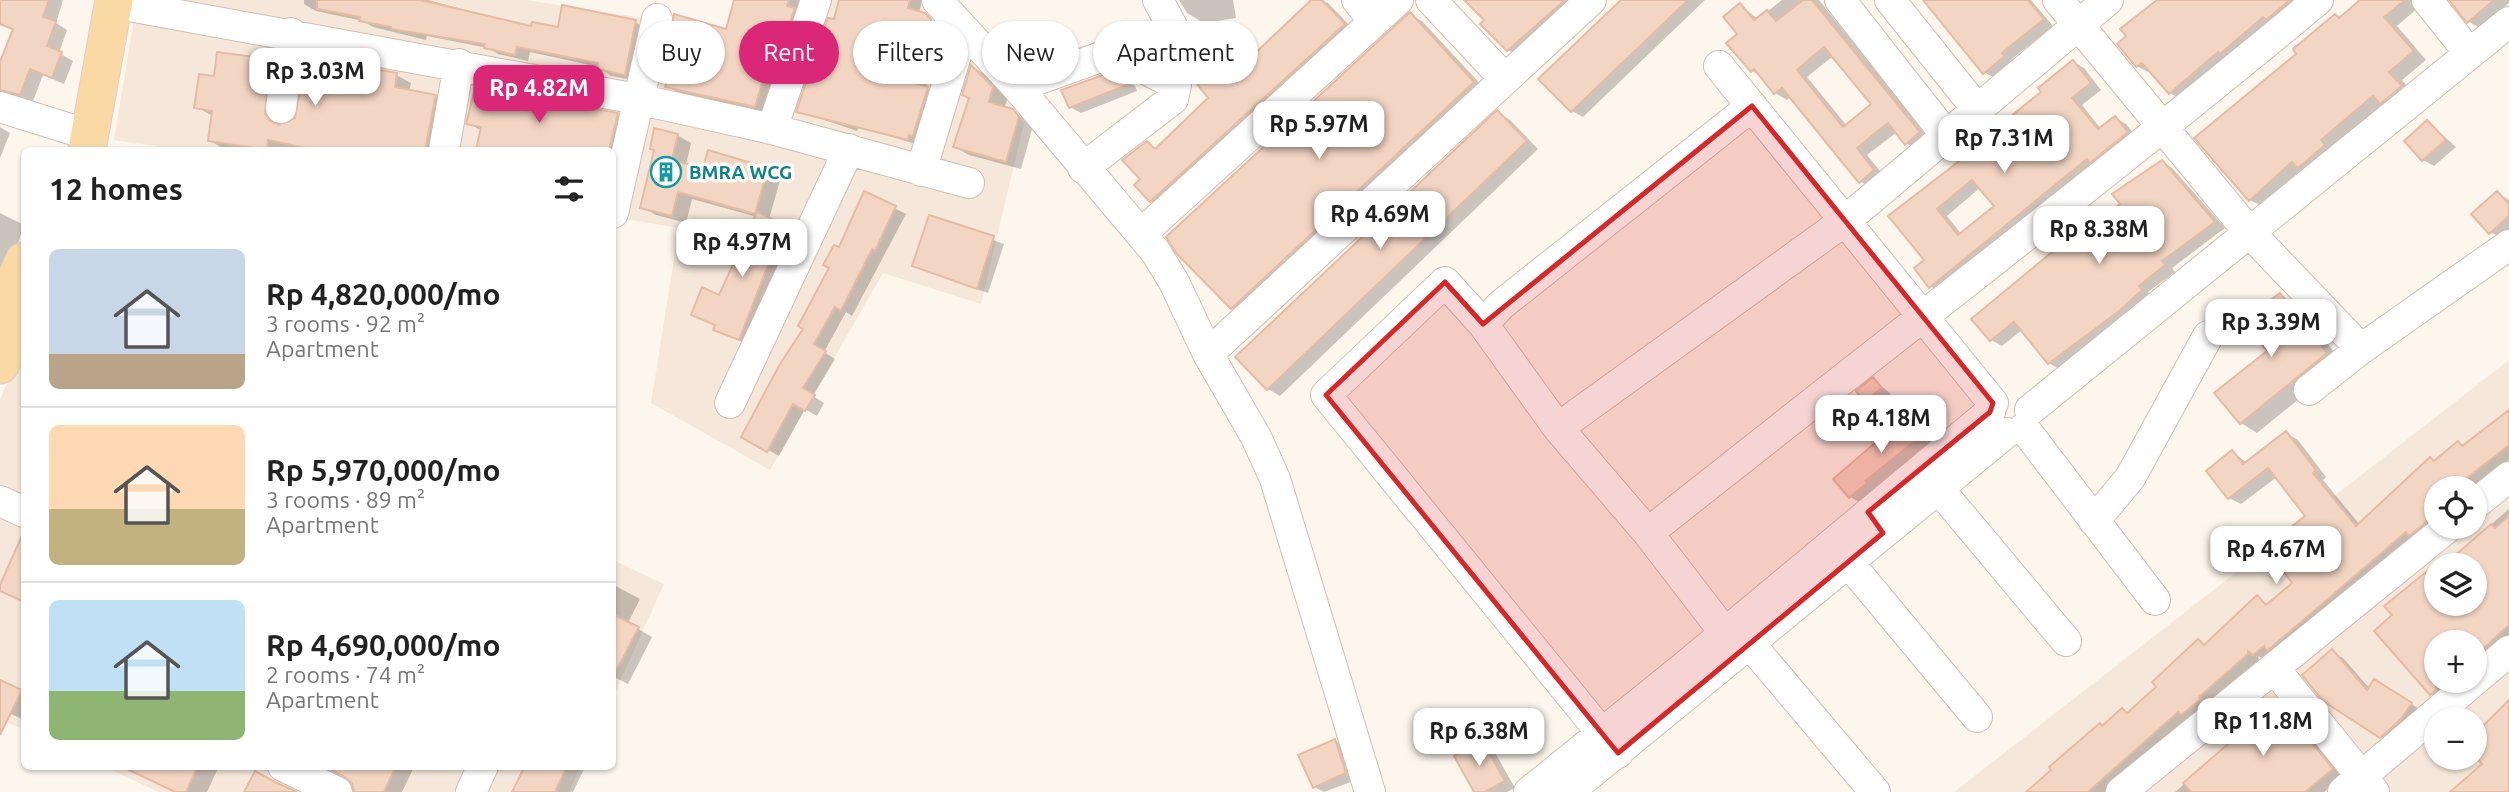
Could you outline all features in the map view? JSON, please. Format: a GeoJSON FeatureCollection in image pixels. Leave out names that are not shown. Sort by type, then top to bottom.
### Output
{"type":"FeatureCollection","features":[{"type":"Feature","properties":{"kind":"main road"},"geometry":{"type":"LineString","coordinates":[[74,143],[106,1]]}},
{"type":"Feature","properties":{"kind":"main road"},"geometry":{"type":"LineString","coordinates":[[0,315],[21,268]]}},
{"type":"Feature","properties":{"kind":"main road"},"geometry":{"type":"LineString","coordinates":[[0,365],[21,320]]}},
{"type":"Feature","properties":{"kind":"street"},"geometry":{"type":"LineString","coordinates":[[772,129],[816,0]]}},
{"type":"Feature","properties":{"kind":"street"},"geometry":{"type":"LineString","coordinates":[[937,0],[1017,87],[1083,168],[1142,233],[1174,282],[1208,354],[1256,437],[1275,479],[1370,792]]}},
{"type":"Feature","properties":{"kind":"street"},"geometry":{"type":"LineString","coordinates":[[1158,0],[1169,21]]}},
{"type":"Feature","properties":{"kind":"street"},"geometry":{"type":"LineString","coordinates":[[1142,233],[1366,10],[1398,0]]}},
{"type":"Feature","properties":{"kind":"street"},"geometry":{"type":"LineString","coordinates":[[1431,0],[1505,79]]}},
{"type":"Feature","properties":{"kind":"street"},"geometry":{"type":"LineString","coordinates":[[1208,354],[1591,0]]}},
{"type":"Feature","properties":{"kind":"street"},"geometry":{"type":"LineString","coordinates":[[1890,0],[1977,109]]}},
{"type":"Feature","properties":{"kind":"street"},"geometry":{"type":"LineString","coordinates":[[2058,0],[2249,232],[2361,349]]}},
{"type":"Feature","properties":{"kind":"street"},"geometry":{"type":"LineString","coordinates":[[1558,428],[1846,220],[2108,0]]}},
{"type":"Feature","properties":{"kind":"street"},"geometry":{"type":"LineString","coordinates":[[1648,533],[1922,314],[2164,128],[2318,0]]}},
{"type":"Feature","properties":{"kind":"street"},"geometry":{"type":"LineString","coordinates":[[2427,0],[2470,54]]}},
{"type":"Feature","properties":{"kind":"street"},"geometry":{"type":"LineString","coordinates":[[106,1],[459,64],[637,99],[772,129],[969,183]]}},
{"type":"Feature","properties":{"kind":"street"},"geometry":{"type":"LineString","coordinates":[[1848,3],[1946,135]]}},
{"type":"Feature","properties":{"kind":"street"},"geometry":{"type":"LineString","coordinates":[[616,198],[657,19]]}},
{"type":"Feature","properties":{"kind":"street"},"geometry":{"type":"LineString","coordinates":[[1529,792],[1610,743],[1875,523],[2249,232],[2509,22]]}},
{"type":"Feature","properties":{"kind":"street"},"geometry":{"type":"LineString","coordinates":[[281,108],[291,33]]}},
{"type":"Feature","properties":{"kind":"street"},"geometry":{"type":"LineString","coordinates":[[1017,87],[1109,54],[1121,56],[1176,85],[1173,99],[1083,168]]}},
{"type":"Feature","properties":{"kind":"street"},"geometry":{"type":"LineString","coordinates":[[1906,84],[1938,60]]}},
{"type":"Feature","properties":{"kind":"street"},"geometry":{"type":"LineString","coordinates":[[445,147],[459,64]]}},
{"type":"Feature","properties":{"kind":"street"},"geometry":{"type":"LineString","coordinates":[[1719,66],[2094,521],[2155,600]]}},
{"type":"Feature","properties":{"kind":"street"},"geometry":{"type":"LineString","coordinates":[[921,171],[947,84]]}},
{"type":"Feature","properties":{"kind":"street"},"geometry":{"type":"LineString","coordinates":[[1483,324],[1501,305],[1752,106]]}},
{"type":"Feature","properties":{"kind":"street"},"geometry":{"type":"LineString","coordinates":[[0,107],[74,143]]}},
{"type":"Feature","properties":{"kind":"street"},"geometry":{"type":"LineString","coordinates":[[730,403],[849,149]]}},
{"type":"Feature","properties":{"kind":"street"},"geometry":{"type":"LineString","coordinates":[[2309,390],[2361,349],[2509,245]]}},
{"type":"Feature","properties":{"kind":"street"},"geometry":{"type":"LineString","coordinates":[[1610,743],[1326,395],[1445,282],[1483,324],[1558,428],[1737,638],[1875,792]]}},
{"type":"Feature","properties":{"kind":"street"},"geometry":{"type":"LineString","coordinates":[[2094,521],[2130,478],[2208,336]]}},
{"type":"Feature","properties":{"kind":"street"},"geometry":{"type":"LineString","coordinates":[[1737,638],[1848,562],[1875,523],[1938,488],[2008,417]]}},
{"type":"Feature","properties":{"kind":"street"},"geometry":{"type":"LineString","coordinates":[[2487,495],[2509,477]]}},
{"type":"Feature","properties":{"kind":"street"},"geometry":{"type":"LineString","coordinates":[[1938,488],[2066,641]]}},
{"type":"Feature","properties":{"kind":"street"},"geometry":{"type":"LineString","coordinates":[[0,501],[21,511]]}},
{"type":"Feature","properties":{"kind":"street"},"geometry":{"type":"LineString","coordinates":[[2121,792],[2433,539]]}},
{"type":"Feature","properties":{"kind":"street"},"geometry":{"type":"LineString","coordinates":[[1848,562],[1978,718]]}},
{"type":"Feature","properties":{"kind":"street"},"geometry":{"type":"LineString","coordinates":[[2274,668],[2360,787],[2509,651]]}},
{"type":"Feature","properties":{"kind":"street"},"geometry":{"type":"LineString","coordinates":[[1568,792],[1610,743]]}},
{"type":"Feature","properties":{"kind":"street"},"geometry":{"type":"LineString","coordinates":[[300,770],[337,792]]}},
{"type":"Feature","properties":{"kind":"street"},"geometry":{"type":"LineString","coordinates":[[471,792],[481,770]]}},
{"type":"Feature","properties":{"kind":"highlighted area"},"geometry":{"type":"Polygon","coordinates":[[[1752,106],[1993,403],[1990,412],[1868,512],[1883,533],[1618,753],[1326,395],[1445,282],[1483,324],[1752,106]]]}},
{"type":"Feature","properties":{"kind":"shaded area"},"geometry":{"type":"Polygon","coordinates":[[[137,0],[526,0],[663,21],[637,21],[637,84],[725,84],[725,31],[728,31],[735,0],[933,0],[949,21],[853,21],[853,84],[968,84],[968,47],[982,66],[982,84],[995,84],[1024,123],[981,304],[883,273],[770,470],[651,403],[679,228],[616,218],[616,147],[161,147],[114,140],[137,0]]]}},
{"type":"Feature","properties":{"kind":"shaded area"},"geometry":{"type":"Polygon","coordinates":[[[21,353],[21,729],[0,719],[0,399],[21,353]]]}},
{"type":"Feature","properties":{"kind":"shaded area"},"geometry":{"type":"Polygon","coordinates":[[[2509,360],[2509,792],[1954,792],[2509,360]]]}},
{"type":"Feature","properties":{"kind":"shaded area"},"geometry":{"type":"Polygon","coordinates":[[[616,561],[664,584],[616,690],[616,561]]]}},
{"type":"Feature","properties":{"kind":"shaded area"},"geometry":{"type":"Polygon","coordinates":[[[111,770],[579,770],[569,792],[159,792],[111,770]]]}},
{"type":"Feature","properties":{"kind":"building"},"geometry":{"type":"Polygon","coordinates":[[[0,0],[49,0],[43,17],[56,21],[47,46],[62,52],[52,78],[30,69],[20,95],[0,90],[0,62],[13,29],[0,24],[0,0]]]}},
{"type":"Feature","properties":{"kind":"building"},"geometry":{"type":"Polygon","coordinates":[[[317,0],[420,0],[531,26],[532,22],[558,27],[562,5],[636,20],[625,75],[597,69],[598,63],[517,47],[515,55],[484,48],[485,44],[391,29],[359,21],[360,17],[317,9],[317,0]]]}},
{"type":"Feature","properties":{"kind":"building"},"geometry":{"type":"Polygon","coordinates":[[[734,0],[789,0],[787,6],[795,8],[790,21],[739,21],[739,84],[762,84],[755,107],[665,87],[666,84],[725,84],[726,29],[734,0]]]}},
{"type":"Feature","properties":{"kind":"building"},"geometry":{"type":"Polygon","coordinates":[[[839,0],[910,0],[908,8],[925,13],[931,19],[853,21],[853,84],[918,84],[928,87],[913,136],[909,135],[908,140],[796,112],[806,84],[839,84],[839,21],[827,21],[828,18],[834,19],[839,0]]]}},
{"type":"Feature","properties":{"kind":"building"},"geometry":{"type":"Polygon","coordinates":[[[1311,0],[1322,0],[1345,24],[1150,202],[1134,185],[1140,179],[1122,160],[1147,141],[1155,149],[1208,98],[1197,84],[1258,84],[1258,50],[1311,0]]]}},
{"type":"Feature","properties":{"kind":"building"},"geometry":{"type":"Polygon","coordinates":[[[1464,0],[1565,0],[1507,51],[1480,24],[1484,20],[1464,0]]]}},
{"type":"Feature","properties":{"kind":"building"},"geometry":{"type":"Polygon","coordinates":[[[1621,0],[1688,0],[1571,112],[1538,79],[1621,0]]]}},
{"type":"Feature","properties":{"kind":"building"},"geometry":{"type":"Polygon","coordinates":[[[1803,0],[1812,0],[1920,132],[1905,145],[1888,123],[1857,148],[1874,170],[1859,183],[1782,88],[1774,94],[1754,69],[1751,72],[1726,43],[1737,34],[1723,17],[1740,3],[1754,20],[1767,10],[1776,21],[1803,0]],[[1824,47],[1797,70],[1843,127],[1871,104],[1824,47]]]}},
{"type":"Feature","properties":{"kind":"building"},"geometry":{"type":"Polygon","coordinates":[[[1923,0],[2028,0],[2044,19],[2002,53],[2005,56],[1983,74],[1923,0]]]}},
{"type":"Feature","properties":{"kind":"building"},"geometry":{"type":"Polygon","coordinates":[[[2157,0],[2290,0],[2266,20],[2263,17],[2169,94],[2142,63],[2136,67],[2117,44],[2126,36],[2120,29],[2157,0]]]}},
{"type":"Feature","properties":{"kind":"building"},"geometry":{"type":"Polygon","coordinates":[[[2360,0],[2405,0],[2384,17],[2414,51],[2389,72],[2402,86],[2380,104],[2373,96],[2321,140],[2325,145],[2298,168],[2292,162],[2249,201],[2194,138],[2296,54],[2293,49],[2335,14],[2339,18],[2360,0]]]}},
{"type":"Feature","properties":{"kind":"building"},"geometry":{"type":"Polygon","coordinates":[[[2449,0],[2494,0],[2467,23],[2449,0]]]}},
{"type":"Feature","properties":{"kind":"building"},"geometry":{"type":"Polygon","coordinates":[[[1410,12],[1474,82],[1231,309],[1177,254],[1166,237],[1410,12]]]}},
{"type":"Feature","properties":{"kind":"building"},"geometry":{"type":"Polygon","coordinates":[[[674,14],[698,21],[673,21],[674,14]]]}},
{"type":"Feature","properties":{"kind":"building"},"geometry":{"type":"Polygon","coordinates":[[[217,52],[270,59],[265,114],[270,121],[279,125],[295,118],[304,65],[309,65],[311,57],[397,73],[395,87],[436,95],[426,147],[300,147],[268,140],[267,147],[247,147],[208,141],[212,111],[194,108],[199,74],[214,76],[217,52]]]}},
{"type":"Feature","properties":{"kind":"building"},"geometry":{"type":"Polygon","coordinates":[[[2073,60],[2091,83],[2072,98],[2098,129],[2115,116],[2128,132],[2090,163],[2087,159],[1929,288],[1914,268],[1924,260],[1888,216],[1992,136],[1990,133],[2041,92],[2038,88],[2073,60]],[[1972,180],[1937,209],[1958,235],[1994,206],[1972,180]]]}},
{"type":"Feature","properties":{"kind":"building"},"geometry":{"type":"Polygon","coordinates":[[[971,65],[982,76],[982,84],[990,84],[993,87],[989,102],[1013,109],[1019,117],[1006,162],[953,147],[969,98],[962,95],[965,84],[968,84],[971,65]]]}},
{"type":"Feature","properties":{"kind":"building"},"geometry":{"type":"Polygon","coordinates":[[[1093,78],[1093,84],[1127,85],[1069,108],[1061,90],[1093,78]]]}},
{"type":"Feature","properties":{"kind":"building"},"geometry":{"type":"Polygon","coordinates":[[[474,92],[507,99],[508,93],[618,113],[610,147],[477,147],[481,127],[466,124],[474,92]]]}},
{"type":"Feature","properties":{"kind":"building"},"geometry":{"type":"Polygon","coordinates":[[[1497,110],[1527,141],[1267,390],[1235,357],[1497,110]]]}},
{"type":"Feature","properties":{"kind":"building"},"geometry":{"type":"Polygon","coordinates":[[[2427,120],[2446,140],[2422,161],[2404,141],[2427,120]]]}},
{"type":"Feature","properties":{"kind":"building"},"geometry":{"type":"Polygon","coordinates":[[[654,128],[678,134],[672,160],[703,168],[708,150],[768,168],[755,214],[678,192],[672,216],[640,208],[654,150],[650,149],[654,128]]]}},
{"type":"Feature","properties":{"kind":"building"},"geometry":{"type":"Polygon","coordinates":[[[2162,160],[2215,222],[2162,261],[2165,265],[2139,286],[2142,290],[2119,311],[2048,364],[2014,322],[1990,341],[1971,319],[2057,248],[2059,250],[2120,204],[2112,194],[2162,160]]]}},
{"type":"Feature","properties":{"kind":"building"},"geometry":{"type":"Polygon","coordinates":[[[864,191],[896,206],[875,251],[872,249],[841,311],[835,307],[814,344],[826,351],[803,388],[815,395],[805,411],[793,404],[767,452],[741,437],[780,364],[803,329],[798,326],[829,268],[823,265],[834,245],[839,247],[864,191]]]}},
{"type":"Feature","properties":{"kind":"building"},"geometry":{"type":"Polygon","coordinates":[[[2497,191],[2509,204],[2509,216],[2489,234],[2471,214],[2497,191]]]}},
{"type":"Feature","properties":{"kind":"building"},"geometry":{"type":"Polygon","coordinates":[[[757,212],[788,226],[766,270],[739,340],[713,330],[715,325],[691,315],[702,287],[719,295],[757,212]]]}},
{"type":"Feature","properties":{"kind":"building"},"geometry":{"type":"Polygon","coordinates":[[[929,215],[994,236],[977,289],[912,266],[929,215]]]}},
{"type":"Feature","properties":{"kind":"building"},"geometry":{"type":"Polygon","coordinates":[[[2280,293],[2327,353],[2240,424],[2214,393],[2267,351],[2243,321],[2280,293]]]}},
{"type":"Feature","properties":{"kind":"building"},"geometry":{"type":"Polygon","coordinates":[[[1873,377],[1882,388],[1864,402],[1856,391],[1873,377]]]}},
{"type":"Feature","properties":{"kind":"building"},"geometry":{"type":"Polygon","coordinates":[[[2509,410],[2509,445],[2469,476],[2424,476],[2424,524],[2409,536],[2406,532],[2267,651],[2264,646],[2253,655],[2248,651],[2248,654],[2199,697],[2201,699],[2181,715],[2178,712],[2088,792],[2026,792],[2051,770],[2049,767],[2100,723],[2102,726],[2122,708],[2127,713],[2156,687],[2152,682],[2198,639],[2204,645],[2257,595],[2266,605],[2292,583],[2266,547],[2305,516],[2268,468],[2228,499],[2206,471],[2232,450],[2243,464],[2286,431],[2316,470],[2313,473],[2356,526],[2430,457],[2434,461],[2458,441],[2462,446],[2509,410]]]}},
{"type":"Feature","properties":{"kind":"building"},"geometry":{"type":"Polygon","coordinates":[[[1917,412],[1930,429],[1865,481],[1867,483],[1849,498],[1833,479],[1890,430],[1892,432],[1917,412]]]}},
{"type":"Feature","properties":{"kind":"building"},"geometry":{"type":"Polygon","coordinates":[[[2509,516],[2509,625],[2487,645],[2487,630],[2424,630],[2424,688],[2374,631],[2392,615],[2384,606],[2424,574],[2424,616],[2487,616],[2487,553],[2458,553],[2474,539],[2487,539],[2487,527],[2491,524],[2495,528],[2509,516]]]}},
{"type":"Feature","properties":{"kind":"building"},"geometry":{"type":"Polygon","coordinates":[[[21,538],[21,601],[0,591],[0,585],[21,538]]]}},
{"type":"Feature","properties":{"kind":"building"},"geometry":{"type":"Polygon","coordinates":[[[616,616],[639,627],[616,671],[616,616]]]}},
{"type":"Feature","properties":{"kind":"building"},"geometry":{"type":"Polygon","coordinates":[[[2332,649],[2367,690],[2374,679],[2412,703],[2401,719],[2380,738],[2323,701],[2302,675],[2332,649]]]}},
{"type":"Feature","properties":{"kind":"building"},"geometry":{"type":"Polygon","coordinates":[[[0,680],[21,690],[21,692],[0,735],[0,680]]]}},
{"type":"Feature","properties":{"kind":"building"},"geometry":{"type":"Polygon","coordinates":[[[2509,700],[2509,792],[2450,792],[2475,770],[2487,770],[2487,722],[2509,700]]]}},
{"type":"Feature","properties":{"kind":"building"},"geometry":{"type":"Polygon","coordinates":[[[2279,702],[2333,769],[2305,792],[2191,792],[2183,783],[2235,738],[2229,731],[2257,706],[2264,715],[2279,702]]]}},
{"type":"Feature","properties":{"kind":"building"},"geometry":{"type":"Polygon","coordinates":[[[1335,739],[1346,773],[1313,788],[1298,755],[1335,739]]]}},
{"type":"Feature","properties":{"kind":"building"},"geometry":{"type":"Polygon","coordinates":[[[1482,741],[1505,781],[1485,792],[1474,792],[1454,756],[1482,741]]]}},
{"type":"Feature","properties":{"kind":"building"},"geometry":{"type":"Polygon","coordinates":[[[129,770],[196,770],[186,792],[175,792],[129,770]]]}},
{"type":"Feature","properties":{"kind":"building"},"geometry":{"type":"Polygon","coordinates":[[[332,770],[394,770],[384,792],[354,792],[352,783],[332,770]]]}},
{"type":"Feature","properties":{"kind":"building"},"geometry":{"type":"Polygon","coordinates":[[[523,770],[565,770],[555,792],[512,792],[523,770]]]}},
{"type":"Feature","properties":{"kind":"building"},"geometry":{"type":"Polygon","coordinates":[[[255,771],[275,782],[297,792],[244,792],[255,771]]]}},
{"type":"Feature","properties":{"kind":"place","name":"BMRA WCG"},"geometry":{"type":"Point","coordinates":[666,172]}}]}
